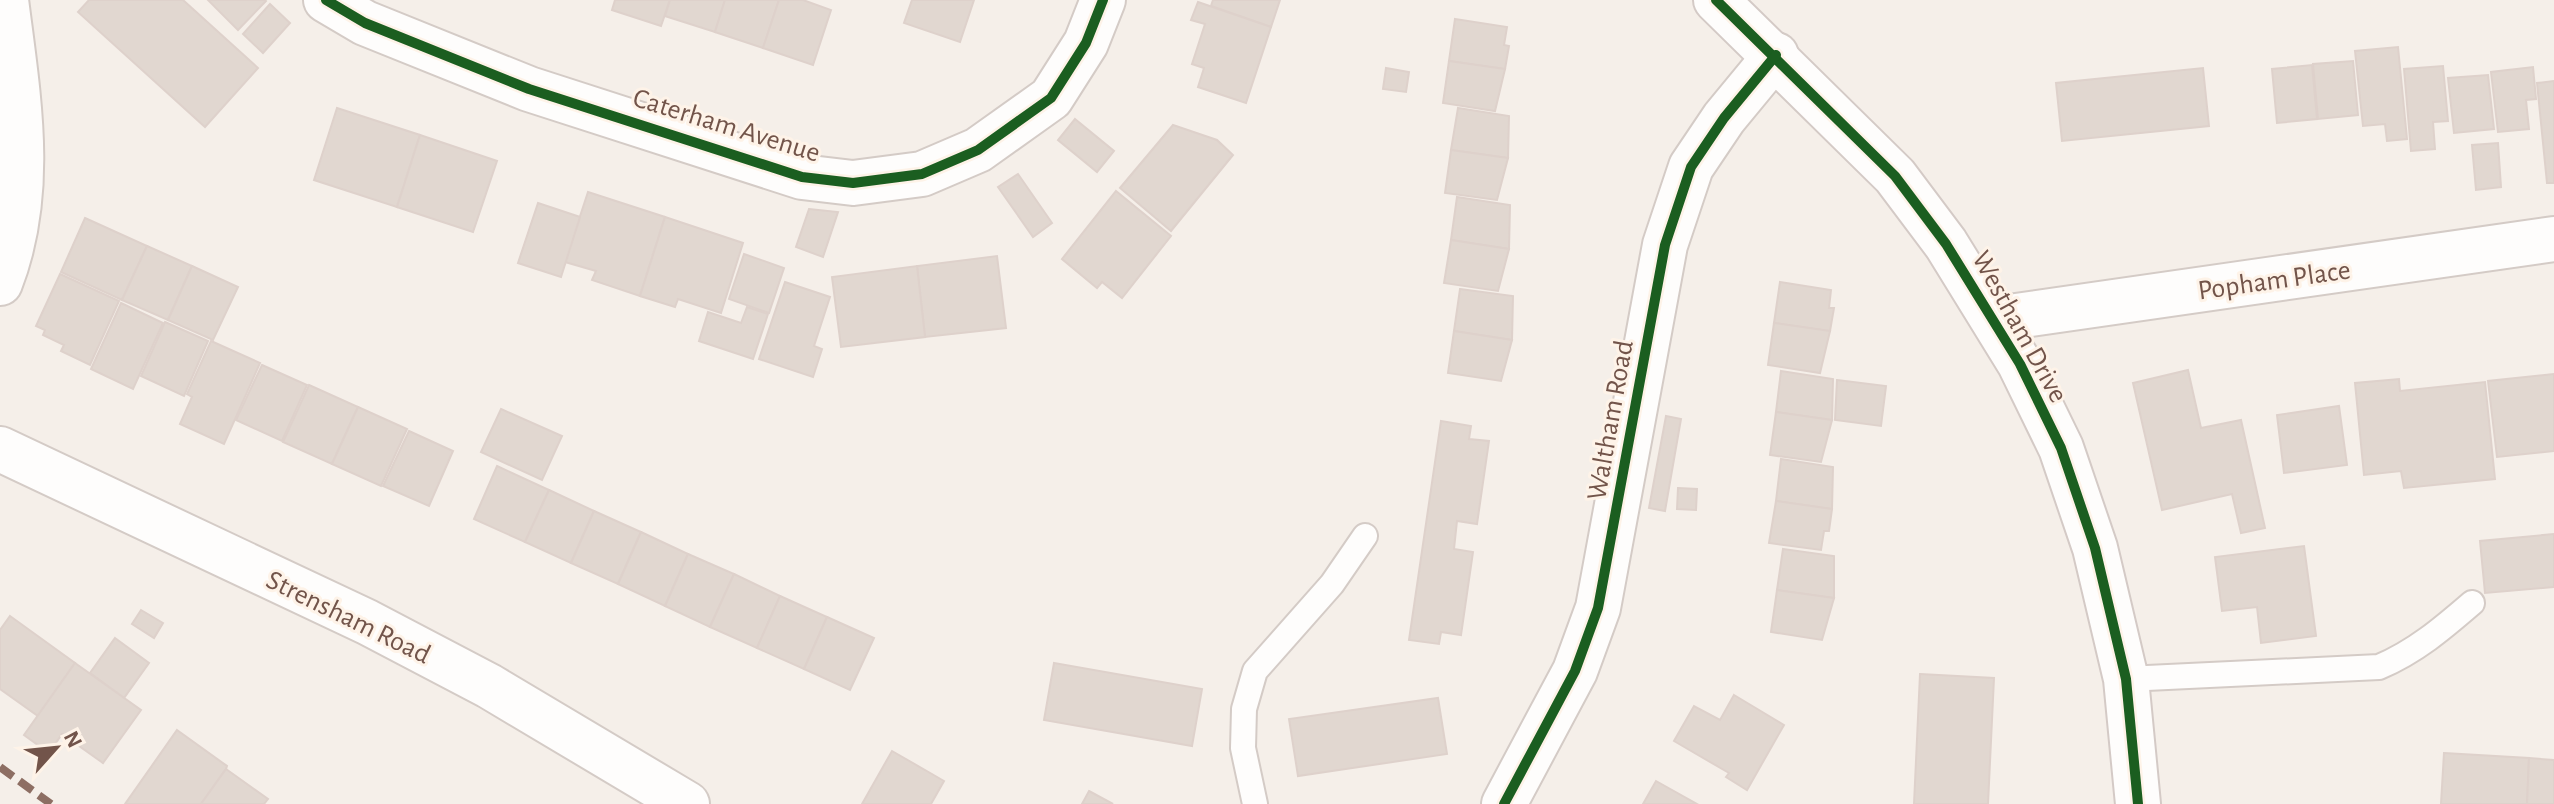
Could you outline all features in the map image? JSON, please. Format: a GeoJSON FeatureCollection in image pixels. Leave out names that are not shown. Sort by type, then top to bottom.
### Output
{"type":"FeatureCollection","features":[{"type":"Feature","properties":{"kind":"street"},"geometry":{"type":"LineString","coordinates":[[0,283],[10,199],[23,143],[6,0]]}},
{"type":"Feature","properties":{"kind":"street","name":"Caterham Avenue"},"geometry":{"type":"LineString","coordinates":[[326,0],[365,23],[529,89],[802,177],[853,183],[922,174],[978,150],[1039,107],[1051,98],[1086,43],[1103,0]]}},
{"type":"Feature","properties":{"kind":"street","name":"Westham Drive"},"geometry":{"type":"LineString","coordinates":[[1716,0],[1776,55],[1895,176],[1946,244],[1995,319],[2061,448],[2095,548],[2126,679],[2138,804]]}},
{"type":"Feature","properties":{"kind":"street","name":"Waltham Road"},"geometry":{"type":"LineString","coordinates":[[1504,804],[1575,671],[1598,608],[1665,245],[1691,167],[1724,118],[1776,55]]}},
{"type":"Feature","properties":{"kind":"street","name":"Popham Place"},"geometry":{"type":"LineString","coordinates":[[1995,319],[2554,239]]}},
{"type":"Feature","properties":{"kind":"street","name":"Strensham Road"},"geometry":{"type":"LineString","coordinates":[[0,449],[367,622],[489,686],[687,804]]}},
{"type":"Feature","properties":{"kind":"lane"},"geometry":{"type":"LineString","coordinates":[[1255,804],[1243,748],[1244,709],[1255,671],[1332,584],[1365,536]]}},
{"type":"Feature","properties":{"kind":"lane"},"geometry":{"type":"LineString","coordinates":[[2126,679],[2379,667],[2402,657],[2433,637],[2472,603]]}},
{"type":"Feature","properties":{"kind":"building"},"geometry":{"type":"Polygon","coordinates":[[[89,0],[183,0],[258,68],[205,127],[78,12],[89,0]]]}},
{"type":"Feature","properties":{"kind":"building"},"geometry":{"type":"Polygon","coordinates":[[[208,0],[265,0],[266,1],[238,30],[208,0]]]}},
{"type":"Feature","properties":{"kind":"building"},"geometry":{"type":"Polygon","coordinates":[[[615,0],[670,0],[661,26],[612,10],[615,0]]]}},
{"type":"Feature","properties":{"kind":"building"},"geometry":{"type":"Polygon","coordinates":[[[670,0],[725,0],[715,32],[665,16],[670,0]]]}},
{"type":"Feature","properties":{"kind":"building"},"geometry":{"type":"Polygon","coordinates":[[[725,0],[779,0],[763,48],[715,32],[725,0]]]}},
{"type":"Feature","properties":{"kind":"building"},"geometry":{"type":"Polygon","coordinates":[[[779,0],[803,0],[831,10],[813,65],[763,48],[779,0]]]}},
{"type":"Feature","properties":{"kind":"building"},"geometry":{"type":"Polygon","coordinates":[[[912,0],[974,0],[960,42],[904,23],[912,0]]]}},
{"type":"Feature","properties":{"kind":"building"},"geometry":{"type":"Polygon","coordinates":[[[1213,0],[1280,0],[1271,27],[1211,6],[1213,0]]]}},
{"type":"Feature","properties":{"kind":"building"},"geometry":{"type":"Polygon","coordinates":[[[1198,2],[1271,27],[1246,103],[1198,87],[1204,68],[1192,64],[1205,24],[1191,20],[1198,2]]]}},
{"type":"Feature","properties":{"kind":"building"},"geometry":{"type":"Polygon","coordinates":[[[270,4],[290,23],[263,53],[243,34],[270,4]]]}},
{"type":"Feature","properties":{"kind":"building"},"geometry":{"type":"Polygon","coordinates":[[[1455,19],[1507,27],[1504,45],[1509,46],[1505,69],[1449,61],[1455,19]]]}},
{"type":"Feature","properties":{"kind":"building"},"geometry":{"type":"Polygon","coordinates":[[[2398,47],[2407,139],[2387,141],[2385,124],[2363,126],[2355,51],[2398,47]]]}},
{"type":"Feature","properties":{"kind":"building"},"geometry":{"type":"Polygon","coordinates":[[[1449,61],[1505,69],[1495,111],[1443,103],[1449,61]]]}},
{"type":"Feature","properties":{"kind":"building"},"geometry":{"type":"Polygon","coordinates":[[[2353,61],[2358,115],[2318,119],[2313,64],[2353,61]]]}},
{"type":"Feature","properties":{"kind":"building"},"geometry":{"type":"Polygon","coordinates":[[[2312,65],[2317,119],[2277,123],[2272,69],[2312,65]]]}},
{"type":"Feature","properties":{"kind":"building"},"geometry":{"type":"Polygon","coordinates":[[[2443,66],[2448,121],[2433,122],[2435,149],[2411,151],[2404,69],[2443,66]]]}},
{"type":"Feature","properties":{"kind":"building"},"geometry":{"type":"Polygon","coordinates":[[[2533,67],[2536,99],[2526,100],[2529,129],[2498,132],[2491,72],[2533,67]]]}},
{"type":"Feature","properties":{"kind":"building"},"geometry":{"type":"Polygon","coordinates":[[[1386,68],[1409,72],[1406,92],[1383,89],[1386,68]]]}},
{"type":"Feature","properties":{"kind":"building"},"geometry":{"type":"Polygon","coordinates":[[[2203,68],[2209,126],[2062,141],[2056,83],[2203,68]]]}},
{"type":"Feature","properties":{"kind":"building"},"geometry":{"type":"Polygon","coordinates":[[[2488,75],[2494,129],[2454,133],[2448,78],[2488,75]]]}},
{"type":"Feature","properties":{"kind":"building"},"geometry":{"type":"Polygon","coordinates":[[[2554,81],[2554,183],[2547,183],[2537,83],[2554,81]]]}},
{"type":"Feature","properties":{"kind":"building"},"geometry":{"type":"Polygon","coordinates":[[[337,108],[420,135],[397,207],[314,180],[337,108]]]}},
{"type":"Feature","properties":{"kind":"building"},"geometry":{"type":"Polygon","coordinates":[[[1458,108],[1509,116],[1508,158],[1451,150],[1458,108]]]}},
{"type":"Feature","properties":{"kind":"building"},"geometry":{"type":"Polygon","coordinates":[[[1075,119],[1114,151],[1097,172],[1058,140],[1075,119]]]}},
{"type":"Feature","properties":{"kind":"building"},"geometry":{"type":"Polygon","coordinates":[[[1173,125],[1217,140],[1233,155],[1171,231],[1120,188],[1173,125]]]}},
{"type":"Feature","properties":{"kind":"building"},"geometry":{"type":"Polygon","coordinates":[[[420,135],[497,161],[473,232],[397,207],[420,135]]]}},
{"type":"Feature","properties":{"kind":"building"},"geometry":{"type":"Polygon","coordinates":[[[2498,143],[2501,187],[2476,190],[2472,145],[2498,143]]]}},
{"type":"Feature","properties":{"kind":"building"},"geometry":{"type":"Polygon","coordinates":[[[1451,150],[1508,158],[1497,200],[1445,193],[1451,150]]]}},
{"type":"Feature","properties":{"kind":"building"},"geometry":{"type":"Polygon","coordinates":[[[1018,174],[1052,223],[1033,237],[998,187],[1018,174]]]}},
{"type":"Feature","properties":{"kind":"building"},"geometry":{"type":"Polygon","coordinates":[[[1116,191],[1171,236],[1122,298],[1102,282],[1097,288],[1062,259],[1116,191]]]}},
{"type":"Feature","properties":{"kind":"building"},"geometry":{"type":"Polygon","coordinates":[[[588,192],[665,217],[640,296],[592,280],[596,271],[565,262],[588,192]]]}},
{"type":"Feature","properties":{"kind":"building"},"geometry":{"type":"Polygon","coordinates":[[[1457,197],[1510,205],[1509,249],[1451,240],[1457,197]]]}},
{"type":"Feature","properties":{"kind":"building"},"geometry":{"type":"Polygon","coordinates":[[[538,203],[580,217],[561,277],[518,263],[538,203]]]}},
{"type":"Feature","properties":{"kind":"building"},"geometry":{"type":"Polygon","coordinates":[[[809,209],[838,212],[823,257],[796,247],[809,209]]]}},
{"type":"Feature","properties":{"kind":"building"},"geometry":{"type":"Polygon","coordinates":[[[665,217],[743,243],[721,313],[678,299],[675,307],[640,296],[665,217]]]}},
{"type":"Feature","properties":{"kind":"building"},"geometry":{"type":"Polygon","coordinates":[[[85,218],[147,246],[122,300],[61,272],[85,218]]]}},
{"type":"Feature","properties":{"kind":"building"},"geometry":{"type":"Polygon","coordinates":[[[1451,240],[1509,249],[1498,291],[1444,283],[1451,240]]]}},
{"type":"Feature","properties":{"kind":"building"},"geometry":{"type":"Polygon","coordinates":[[[147,246],[192,266],[168,320],[122,300],[147,246]]]}},
{"type":"Feature","properties":{"kind":"building"},"geometry":{"type":"Polygon","coordinates":[[[744,254],[784,268],[769,313],[729,299],[744,254]]]}},
{"type":"Feature","properties":{"kind":"building"},"geometry":{"type":"Polygon","coordinates":[[[997,256],[1006,328],[925,337],[917,266],[997,256]]]}},
{"type":"Feature","properties":{"kind":"building"},"geometry":{"type":"Polygon","coordinates":[[[192,266],[238,287],[213,340],[168,320],[192,266]]]}},
{"type":"Feature","properties":{"kind":"building"},"geometry":{"type":"Polygon","coordinates":[[[917,266],[925,337],[841,347],[832,277],[917,266]]]}},
{"type":"Feature","properties":{"kind":"building"},"geometry":{"type":"Polygon","coordinates":[[[60,274],[119,301],[90,365],[61,351],[64,345],[43,335],[45,330],[36,326],[60,274]]]}},
{"type":"Feature","properties":{"kind":"building"},"geometry":{"type":"Polygon","coordinates":[[[785,282],[830,297],[814,346],[822,349],[813,377],[759,359],[785,282]]]}},
{"type":"Feature","properties":{"kind":"building"},"geometry":{"type":"Polygon","coordinates":[[[1780,282],[1831,290],[1829,308],[1834,308],[1830,331],[1774,323],[1780,282]]]}},
{"type":"Feature","properties":{"kind":"building"},"geometry":{"type":"Polygon","coordinates":[[[1460,289],[1513,296],[1512,340],[1454,331],[1460,289]]]}},
{"type":"Feature","properties":{"kind":"building"},"geometry":{"type":"Polygon","coordinates":[[[121,303],[163,323],[133,389],[91,369],[121,303]]]}},
{"type":"Feature","properties":{"kind":"building"},"geometry":{"type":"Polygon","coordinates":[[[747,307],[768,314],[753,359],[699,341],[708,312],[741,323],[747,307]]]}},
{"type":"Feature","properties":{"kind":"building"},"geometry":{"type":"Polygon","coordinates":[[[165,322],[208,341],[184,396],[141,376],[165,322]]]}},
{"type":"Feature","properties":{"kind":"building"},"geometry":{"type":"Polygon","coordinates":[[[1774,323],[1830,331],[1820,373],[1768,365],[1774,323]]]}},
{"type":"Feature","properties":{"kind":"building"},"geometry":{"type":"Polygon","coordinates":[[[1454,331],[1512,340],[1501,381],[1448,373],[1454,331]]]}},
{"type":"Feature","properties":{"kind":"building"},"geometry":{"type":"Polygon","coordinates":[[[211,341],[260,363],[224,444],[180,424],[192,397],[187,394],[211,341]]]}},
{"type":"Feature","properties":{"kind":"building"},"geometry":{"type":"Polygon","coordinates":[[[262,365],[307,385],[282,441],[236,420],[262,365]]]}},
{"type":"Feature","properties":{"kind":"building"},"geometry":{"type":"Polygon","coordinates":[[[2188,370],[2201,428],[2241,420],[2265,528],[2241,533],[2232,494],[2162,510],[2133,383],[2188,370]]]}},
{"type":"Feature","properties":{"kind":"building"},"geometry":{"type":"Polygon","coordinates":[[[1781,371],[1833,379],[1832,420],[1776,412],[1781,371]]]}},
{"type":"Feature","properties":{"kind":"building"},"geometry":{"type":"Polygon","coordinates":[[[2554,374],[2554,451],[2497,457],[2488,381],[2554,374]]]}},
{"type":"Feature","properties":{"kind":"building"},"geometry":{"type":"Polygon","coordinates":[[[2399,379],[2400,391],[2485,382],[2495,479],[2404,488],[2401,471],[2364,475],[2355,383],[2399,379]]]}},
{"type":"Feature","properties":{"kind":"building"},"geometry":{"type":"Polygon","coordinates":[[[1837,380],[1886,386],[1881,426],[1835,420],[1837,380]]]}},
{"type":"Feature","properties":{"kind":"building"},"geometry":{"type":"Polygon","coordinates":[[[309,385],[358,407],[332,464],[283,442],[309,385]]]}},
{"type":"Feature","properties":{"kind":"building"},"geometry":{"type":"Polygon","coordinates":[[[2339,406],[2347,465],[2284,473],[2277,415],[2339,406]]]}},
{"type":"Feature","properties":{"kind":"building"},"geometry":{"type":"Polygon","coordinates":[[[358,407],[407,429],[381,486],[332,464],[358,407]]]}},
{"type":"Feature","properties":{"kind":"building"},"geometry":{"type":"Polygon","coordinates":[[[501,409],[562,436],[542,480],[481,452],[501,409]]]}},
{"type":"Feature","properties":{"kind":"building"},"geometry":{"type":"Polygon","coordinates":[[[1776,412],[1832,420],[1821,462],[1770,455],[1776,412]]]}},
{"type":"Feature","properties":{"kind":"building"},"geometry":{"type":"Polygon","coordinates":[[[1666,416],[1681,419],[1665,511],[1649,508],[1666,416]]]}},
{"type":"Feature","properties":{"kind":"building"},"geometry":{"type":"Polygon","coordinates":[[[1441,421],[1471,426],[1469,439],[1489,441],[1477,524],[1457,521],[1454,549],[1473,552],[1461,635],[1441,632],[1439,644],[1409,640],[1441,421]]]}},
{"type":"Feature","properties":{"kind":"building"},"geometry":{"type":"Polygon","coordinates":[[[409,431],[453,451],[429,506],[383,486],[409,431]]]}},
{"type":"Feature","properties":{"kind":"building"},"geometry":{"type":"Polygon","coordinates":[[[1781,459],[1833,467],[1832,509],[1776,501],[1781,459]]]}},
{"type":"Feature","properties":{"kind":"building"},"geometry":{"type":"Polygon","coordinates":[[[497,466],[549,490],[525,542],[474,519],[497,466]]]}},
{"type":"Feature","properties":{"kind":"building"},"geometry":{"type":"Polygon","coordinates":[[[1678,488],[1697,489],[1696,510],[1677,509],[1678,488]]]}},
{"type":"Feature","properties":{"kind":"building"},"geometry":{"type":"Polygon","coordinates":[[[549,490],[594,511],[571,563],[525,542],[549,490]]]}},
{"type":"Feature","properties":{"kind":"building"},"geometry":{"type":"Polygon","coordinates":[[[1776,501],[1832,509],[1829,531],[1824,531],[1821,550],[1769,543],[1776,501]]]}},
{"type":"Feature","properties":{"kind":"building"},"geometry":{"type":"Polygon","coordinates":[[[594,511],[641,532],[618,584],[571,563],[594,511]]]}},
{"type":"Feature","properties":{"kind":"building"},"geometry":{"type":"Polygon","coordinates":[[[641,532],[688,554],[665,606],[618,584],[641,532]]]}},
{"type":"Feature","properties":{"kind":"building"},"geometry":{"type":"Polygon","coordinates":[[[2554,534],[2554,587],[2485,593],[2480,541],[2554,534]]]}},
{"type":"Feature","properties":{"kind":"building"},"geometry":{"type":"Polygon","coordinates":[[[2304,546],[2316,636],[2261,643],[2257,607],[2222,611],[2215,557],[2304,546]]]}},
{"type":"Feature","properties":{"kind":"building"},"geometry":{"type":"Polygon","coordinates":[[[1783,549],[1834,556],[1834,598],[1777,590],[1783,549]]]}},
{"type":"Feature","properties":{"kind":"building"},"geometry":{"type":"Polygon","coordinates":[[[688,554],[734,574],[710,627],[665,606],[688,554]]]}},
{"type":"Feature","properties":{"kind":"building"},"geometry":{"type":"Polygon","coordinates":[[[734,574],[780,596],[757,648],[710,627],[734,574]]]}},
{"type":"Feature","properties":{"kind":"building"},"geometry":{"type":"Polygon","coordinates":[[[1777,590],[1834,598],[1822,640],[1771,632],[1777,590]]]}},
{"type":"Feature","properties":{"kind":"building"},"geometry":{"type":"Polygon","coordinates":[[[780,596],[827,617],[804,669],[757,648],[780,596]]]}},
{"type":"Feature","properties":{"kind":"building"},"geometry":{"type":"Polygon","coordinates":[[[141,610],[163,623],[154,638],[132,624],[141,610]]]}},
{"type":"Feature","properties":{"kind":"building"},"geometry":{"type":"Polygon","coordinates":[[[10,616],[75,663],[38,716],[0,689],[0,630],[10,616]]]}},
{"type":"Feature","properties":{"kind":"building"},"geometry":{"type":"Polygon","coordinates":[[[827,617],[874,638],[850,690],[804,669],[827,617]]]}},
{"type":"Feature","properties":{"kind":"building"},"geometry":{"type":"Polygon","coordinates":[[[115,638],[149,663],[124,698],[90,673],[115,638]]]}},
{"type":"Feature","properties":{"kind":"building"},"geometry":{"type":"Polygon","coordinates":[[[75,663],[141,710],[103,763],[62,734],[49,753],[24,735],[75,663]]]}},
{"type":"Feature","properties":{"kind":"building"},"geometry":{"type":"Polygon","coordinates":[[[1054,663],[1202,689],[1192,746],[1044,720],[1054,663]]]}},
{"type":"Feature","properties":{"kind":"building"},"geometry":{"type":"Polygon","coordinates":[[[1920,674],[1994,678],[1988,804],[1914,804],[1920,674]]]}},
{"type":"Feature","properties":{"kind":"building"},"geometry":{"type":"Polygon","coordinates":[[[1734,695],[1784,725],[1747,790],[1726,777],[1729,773],[1674,741],[1694,706],[1720,720],[1734,695]]]}},
{"type":"Feature","properties":{"kind":"building"},"geometry":{"type":"Polygon","coordinates":[[[1438,698],[1447,754],[1298,776],[1289,719],[1438,698]]]}},
{"type":"Feature","properties":{"kind":"building"},"geometry":{"type":"Polygon","coordinates":[[[177,730],[227,766],[226,769],[201,804],[125,804],[177,730]]]}},
{"type":"Feature","properties":{"kind":"building"},"geometry":{"type":"Polygon","coordinates":[[[892,751],[944,781],[931,804],[862,804],[892,751]]]}},
{"type":"Feature","properties":{"kind":"building"},"geometry":{"type":"Polygon","coordinates":[[[2444,753],[2529,758],[2527,804],[2441,804],[2444,753]]]}},
{"type":"Feature","properties":{"kind":"building"},"geometry":{"type":"Polygon","coordinates":[[[2529,758],[2554,760],[2554,804],[2527,804],[2529,758]]]}},
{"type":"Feature","properties":{"kind":"building"},"geometry":{"type":"Polygon","coordinates":[[[226,769],[268,799],[264,804],[201,804],[226,769]]]}},
{"type":"Feature","properties":{"kind":"building"},"geometry":{"type":"Polygon","coordinates":[[[1656,781],[1697,804],[1643,804],[1656,781]]]}},
{"type":"Feature","properties":{"kind":"building"},"geometry":{"type":"Polygon","coordinates":[[[1089,791],[1113,804],[1082,804],[1089,791]]]}},
{"type":"Feature","properties":{"kind":"marked path"},"geometry":{"type":"LineString","coordinates":[[0,767],[51,804]]}},
{"type":"Feature","properties":{"kind":"cycle path"},"geometry":{"type":"LineString","coordinates":[[326,0],[365,23],[529,89],[802,177],[853,183],[922,174],[978,150],[1051,98],[1086,43],[1103,0]]}},
{"type":"Feature","properties":{"kind":"cycle path"},"geometry":{"type":"LineString","coordinates":[[1716,0],[1895,176],[1946,244],[2020,364],[2061,448],[2095,548],[2126,679],[2138,804]]}},
{"type":"Feature","properties":{"kind":"cycle path"},"geometry":{"type":"LineString","coordinates":[[1504,804],[1575,671],[1598,608],[1665,245],[1691,167],[1724,118],[1776,55]]}}]}
